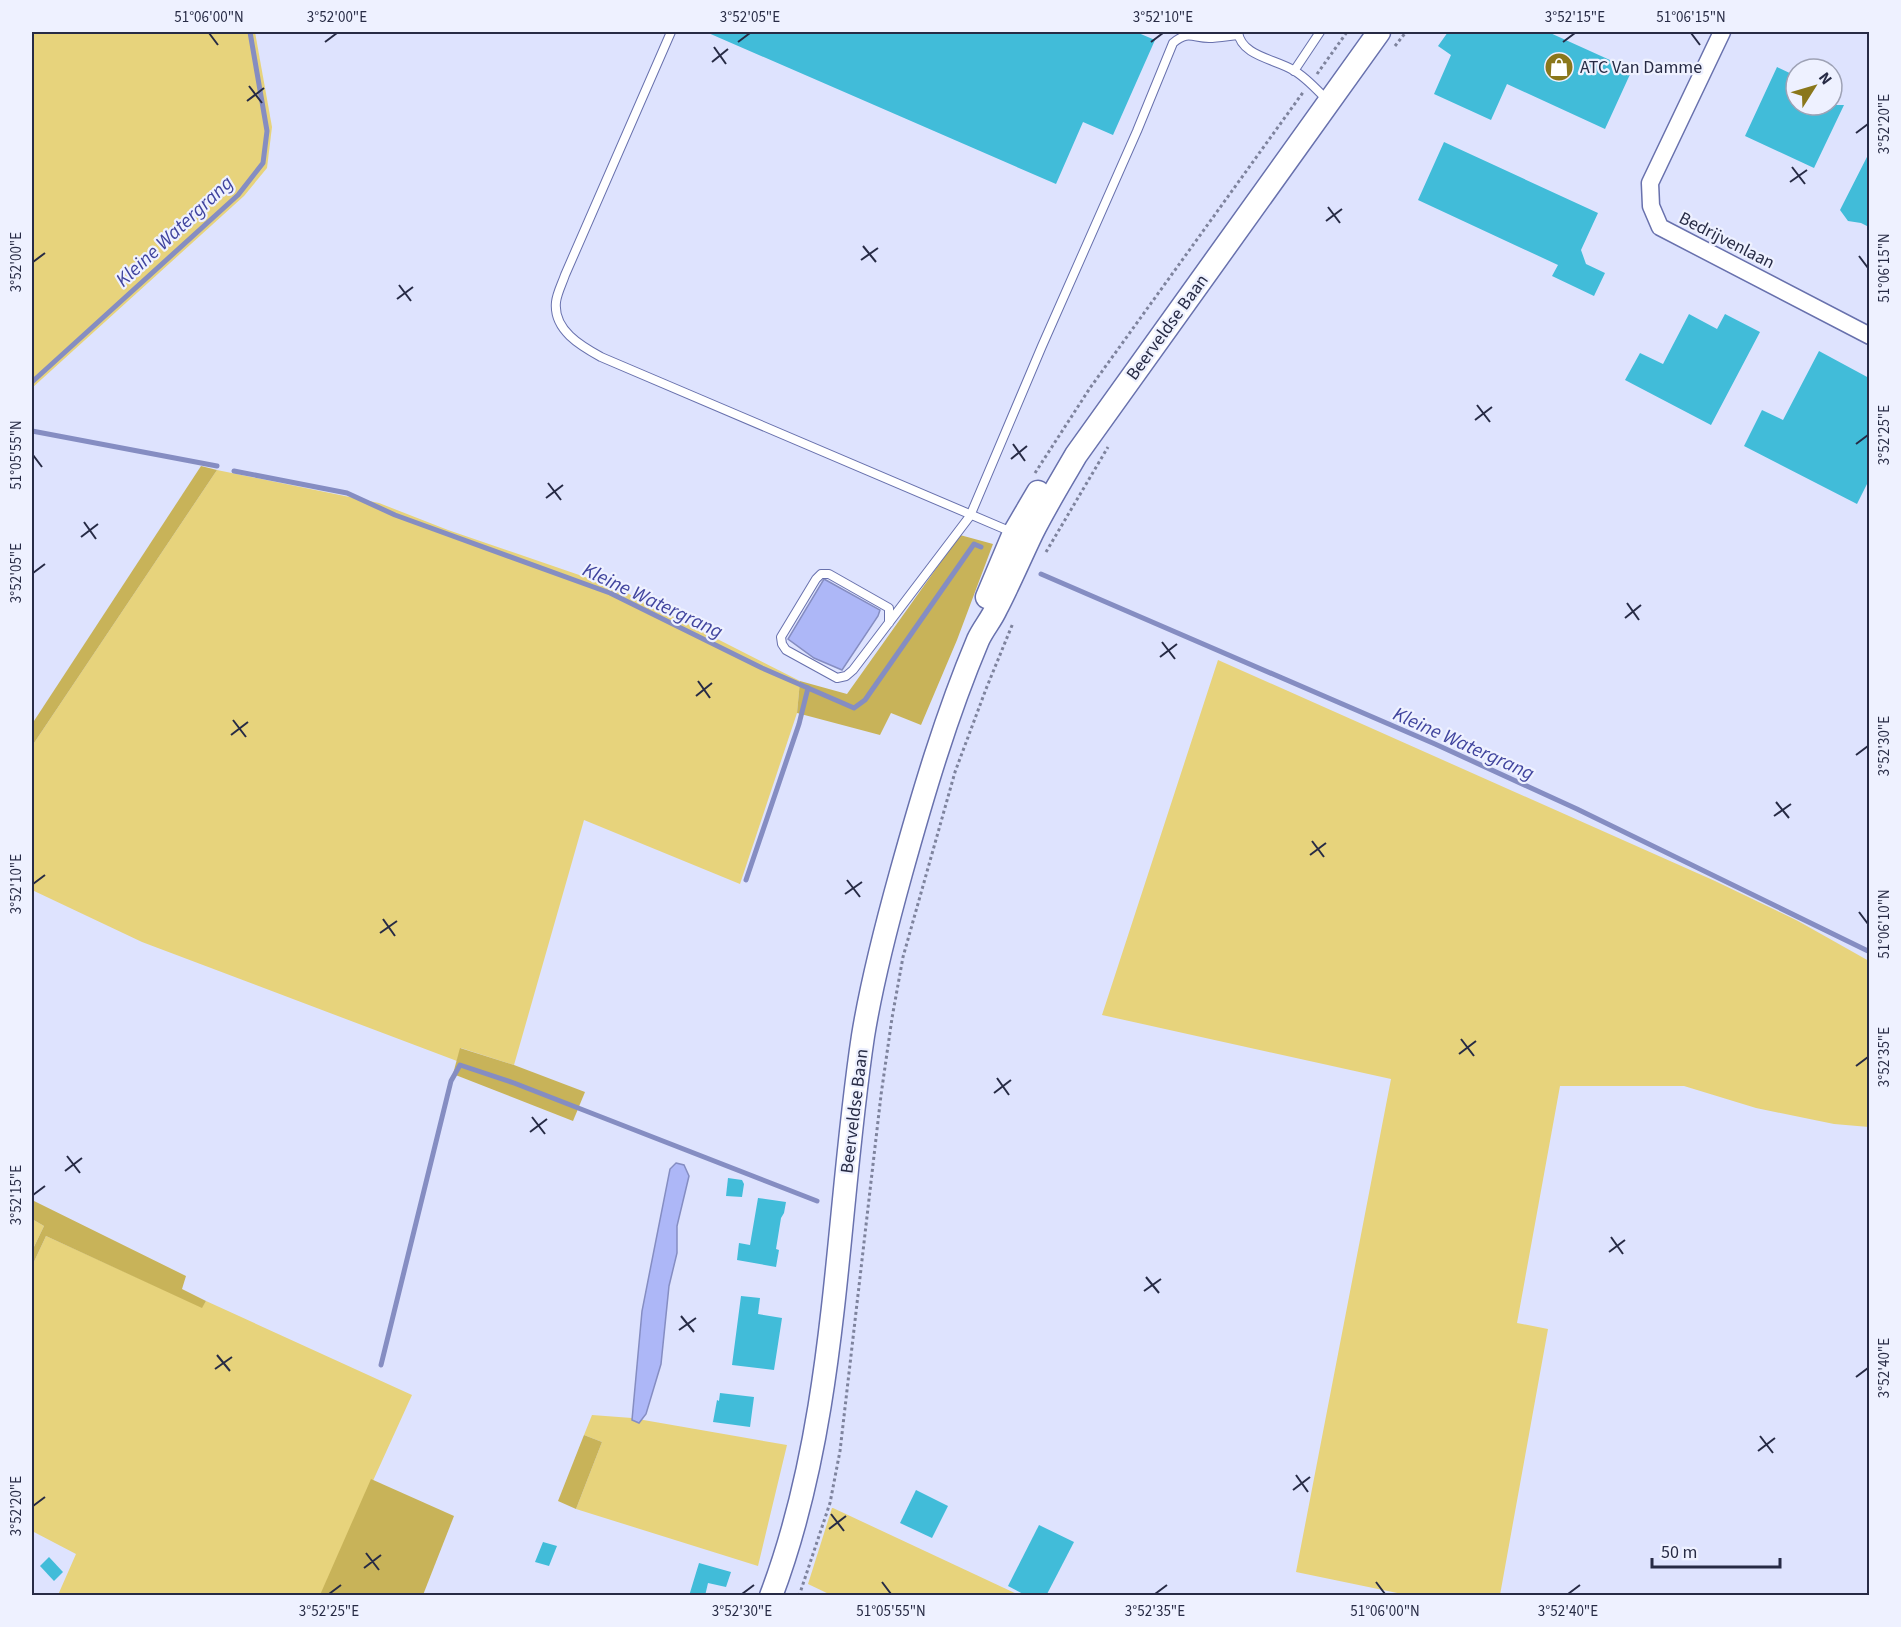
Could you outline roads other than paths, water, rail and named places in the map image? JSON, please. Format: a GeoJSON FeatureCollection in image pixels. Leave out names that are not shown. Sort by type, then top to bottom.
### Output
{"type":"FeatureCollection","features":[{"type":"Feature","properties":{"kind":"main road","name":"Beerveldse Baan"},"geometry":{"type":"LineString","coordinates":[[771,1596],[793,1528],[815,1429],[830,1323],[856,1086],[871,991],[881,946],[941,734],[980,637],[997,608],[1023,533],[1360,32]]}},
{"type":"Feature","properties":{"kind":"main road","name":"Beerveldse Baan"},"geometry":{"type":"LineString","coordinates":[[1319,92],[1379,32]]}},
{"type":"Feature","properties":{"kind":"street","name":"Bedrijvenlaan"},"geometry":{"type":"LineString","coordinates":[[1722,32],[1650,183],[1651,206],[1660,227],[1869,336]]}},
{"type":"Feature","properties":{"kind":"lane"},"geometry":{"type":"LineString","coordinates":[[671,32],[565,275],[556,301],[556,313],[563,327],[578,345],[602,357],[970,516],[1023,533]]}},
{"type":"Feature","properties":{"kind":"lane"},"geometry":{"type":"LineString","coordinates":[[1294,70],[1320,32]]}},
{"type":"Feature","properties":{"kind":"lane"},"geometry":{"type":"LineString","coordinates":[[889,622],[889,608],[829,574],[821,574],[781,637],[782,644],[786,650],[837,678],[846,676],[853,670],[970,516],[1173,43],[1181,36],[1194,34],[1207,38],[1238,33],[1247,49],[1294,70],[1319,92]]}},
{"type":"Feature","properties":{"kind":"water"},"geometry":{"type":"Polygon","coordinates":[[[824,579],[880,610],[842,670],[814,658],[788,639],[824,579]]]}},
{"type":"Feature","properties":{"kind":"water"},"geometry":{"type":"Polygon","coordinates":[[[676,1163],[684,1165],[689,1176],[677,1226],[677,1253],[669,1286],[661,1364],[646,1414],[639,1423],[632,1420],[642,1311],[670,1169],[676,1163]]]}},
{"type":"Feature","properties":{"kind":"waterway","name":"Kleine Watergrang"},"geometry":{"type":"LineString","coordinates":[[32,382],[238,195],[263,163],[267,131],[250,32]]}},
{"type":"Feature","properties":{"kind":"waterway","name":"Kleine Watergrang"},"geometry":{"type":"LineString","coordinates":[[32,431],[217,466]]}},
{"type":"Feature","properties":{"kind":"waterway","name":"Kleine Watergrang"},"geometry":{"type":"LineString","coordinates":[[234,471],[347,493],[395,515],[610,593],[762,668],[854,708],[865,700],[974,544],[981,547]]}},
{"type":"Feature","properties":{"kind":"waterway","name":"Kleine Watergrang"},"geometry":{"type":"LineString","coordinates":[[1041,574],[1435,744],[1577,809],[1870,952]]}},
{"type":"Feature","properties":{"kind":"waterway"},"geometry":{"type":"LineString","coordinates":[[746,880],[799,724],[808,688]]}},
{"type":"Feature","properties":{"kind":"waterway"},"geometry":{"type":"LineString","coordinates":[[381,1365],[451,1081],[460,1065],[514,1083],[817,1201]]}},
{"type":"Feature","properties":{"kind":"place","name":"ATC Van Damme"},"geometry":{"type":"Point","coordinates":[1559,67]}}]}
